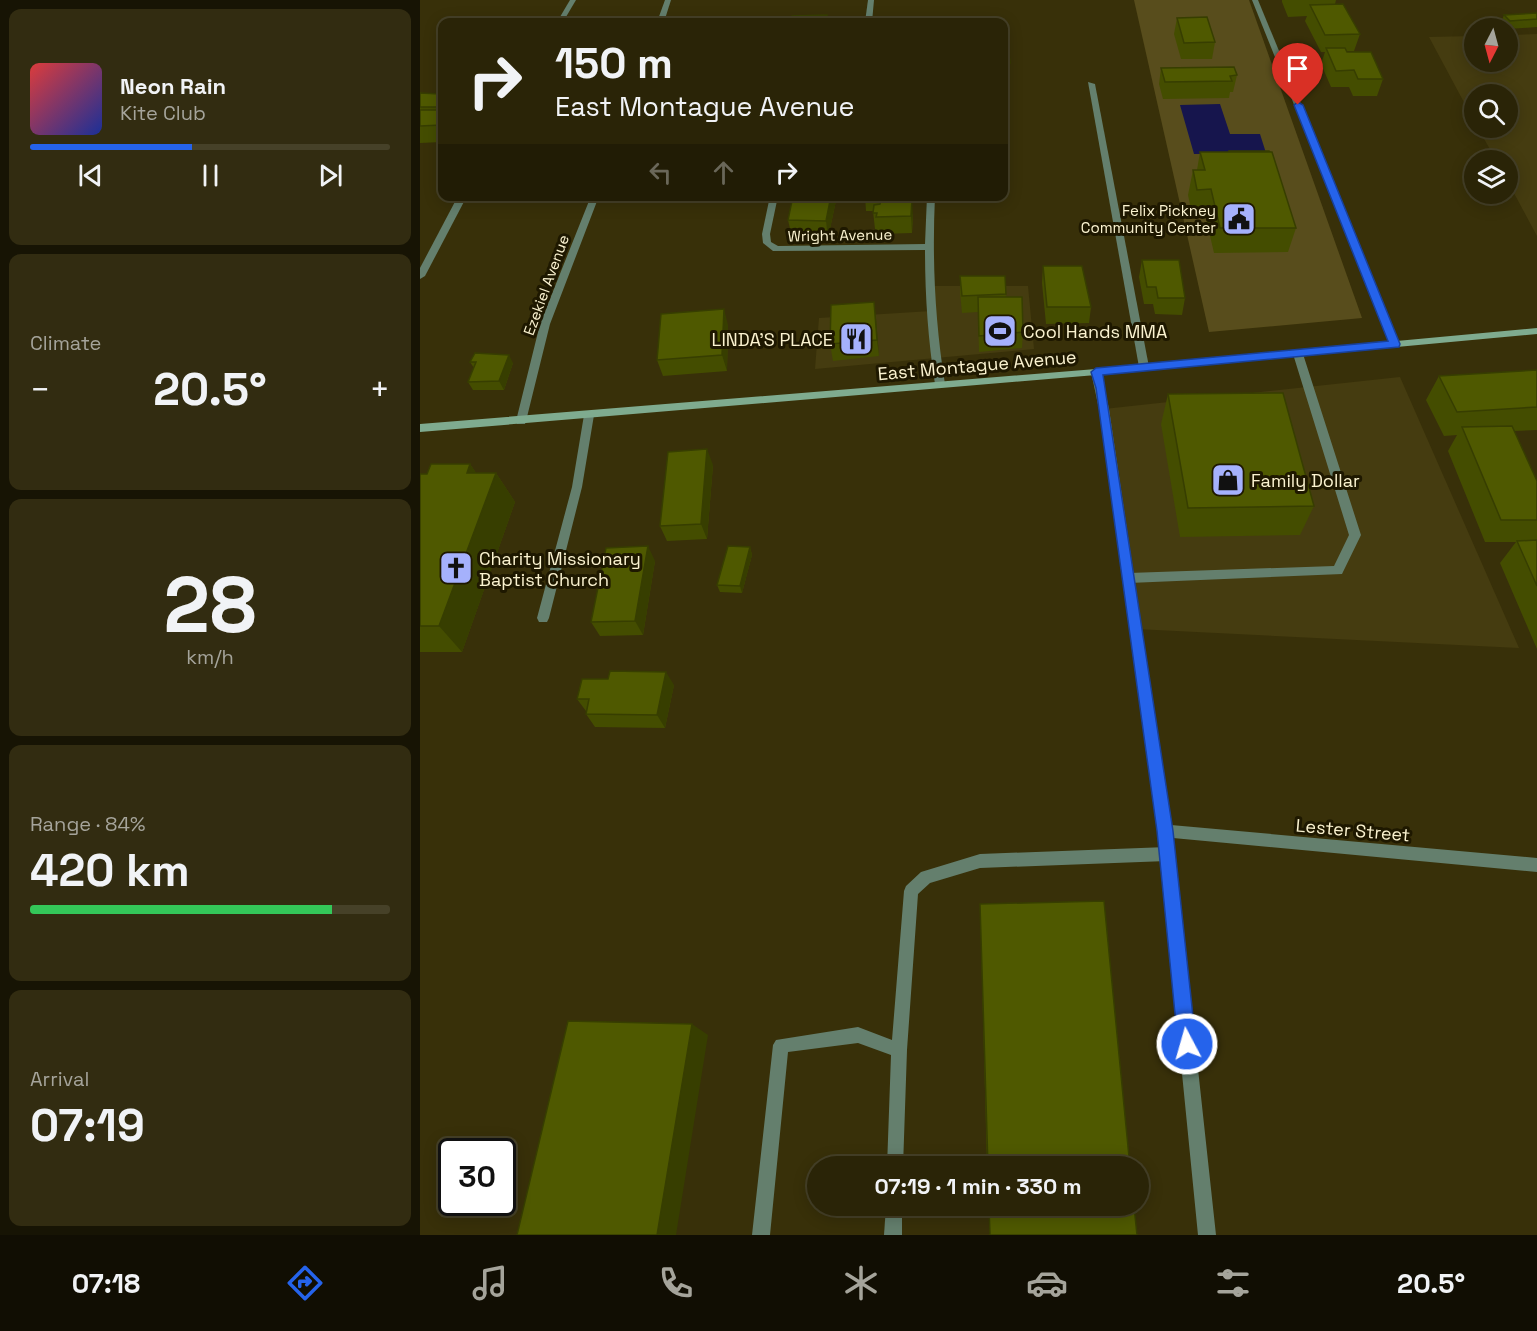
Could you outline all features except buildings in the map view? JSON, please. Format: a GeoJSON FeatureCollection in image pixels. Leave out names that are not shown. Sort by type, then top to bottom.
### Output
{"type":"FeatureCollection","features":[{"type":"Feature","properties":{"kind":"main road","name":"East Montague Avenue"},"geometry":{"type":"LineString","coordinates":[[420,428],[1096,372],[1537,331]]}},
{"type":"Feature","properties":{"kind":"street"},"geometry":{"type":"LineString","coordinates":[[562,18],[573,0]]}},
{"type":"Feature","properties":{"kind":"street"},"geometry":{"type":"LineString","coordinates":[[661,18],[668,0]]}},
{"type":"Feature","properties":{"kind":"street"},"geometry":{"type":"LineString","coordinates":[[869,18],[871,0]]}},
{"type":"Feature","properties":{"kind":"street"},"geometry":{"type":"LineString","coordinates":[[1256,0],[1395,344]]}},
{"type":"Feature","properties":{"kind":"street"},"geometry":{"type":"LineString","coordinates":[[1091,84],[1144,367]]}},
{"type":"Feature","properties":{"kind":"street"},"geometry":{"type":"LineString","coordinates":[[420,276],[460,201]]}},
{"type":"Feature","properties":{"kind":"street","name":"Ezekiel Avenue"},"geometry":{"type":"LineString","coordinates":[[521,421],[545,324],[593,201]]}},
{"type":"Feature","properties":{"kind":"street","name":"Wright Avenue"},"geometry":{"type":"LineString","coordinates":[[773,201],[765,234],[767,243],[776,249],[928,247]]}},
{"type":"Feature","properties":{"kind":"street"},"geometry":{"type":"LineString","coordinates":[[931,201],[928,247],[933,336],[940,384]]}},
{"type":"Feature","properties":{"kind":"street"},"geometry":{"type":"LineString","coordinates":[[1129,578],[1338,571],[1354,535],[1298,354]]}},
{"type":"Feature","properties":{"kind":"street"},"geometry":{"type":"LineString","coordinates":[[1096,372],[1101,388],[1165,831],[1207,1235]]}},
{"type":"Feature","properties":{"kind":"street"},"geometry":{"type":"LineString","coordinates":[[543,618],[577,487],[589,415]]}},
{"type":"Feature","properties":{"kind":"street","name":"Lester Street"},"geometry":{"type":"LineString","coordinates":[[1165,831],[1537,865]]}},
{"type":"Feature","properties":{"kind":"street"},"geometry":{"type":"LineString","coordinates":[[895,1156],[899,1050],[911,891],[926,878],[980,861],[1167,854]]}},
{"type":"Feature","properties":{"kind":"street"},"geometry":{"type":"LineString","coordinates":[[761,1235],[782,1045],[858,1035],[899,1050]]}},
{"type":"Feature","properties":{"kind":"street"},"geometry":{"type":"LineString","coordinates":[[893,1235],[894,1216]]}},
{"type":"Feature","properties":{"kind":"shaded area"},"geometry":{"type":"Polygon","coordinates":[[[1134,0],[1249,0],[1362,318],[1209,332],[1134,0]]]}},
{"type":"Feature","properties":{"kind":"shaded area"},"geometry":{"type":"Polygon","coordinates":[[[1537,34],[1537,236],[1518,201],[1518,150],[1490,150],[1484,138],[1518,138],[1518,84],[1464,84],[1464,102],[1429,37],[1464,36],[1464,72],[1518,72],[1518,35],[1537,34]]]}},
{"type":"Feature","properties":{"kind":"shaded area"},"geometry":{"type":"Polygon","coordinates":[[[1220,104],[1230,134],[1260,134],[1266,153],[1194,154],[1180,105],[1220,104]]]}},
{"type":"Feature","properties":{"kind":"shaded area"},"geometry":{"type":"Polygon","coordinates":[[[929,286],[1028,286],[1034,349],[815,369],[819,318],[931,311],[929,286]]]}},
{"type":"Feature","properties":{"kind":"shaded area"},"geometry":{"type":"Polygon","coordinates":[[[1400,377],[1519,648],[1136,629],[1104,409],[1400,377]]]}},
{"type":"Feature","properties":{"kind":"place","name":"Felix Pickney Community Center"},"geometry":{"type":"Point","coordinates":[1239,219]}},
{"type":"Feature","properties":{"kind":"place","name":"Cool Hands MMA"},"geometry":{"type":"Point","coordinates":[1000,331]}},
{"type":"Feature","properties":{"kind":"place","name":"LINDA'S PLACE"},"geometry":{"type":"Point","coordinates":[856,339]}},
{"type":"Feature","properties":{"kind":"place","name":"Family Dollar"},"geometry":{"type":"Point","coordinates":[1228,480]}},
{"type":"Feature","properties":{"kind":"place","name":"Charity Missionary Baptist Church"},"geometry":{"type":"Point","coordinates":[456,568]}},
{"type":"Feature","properties":{"kind":"route"},"geometry":{"type":"LineString","coordinates":[[1187,1044],[1165,831],[1101,388],[1096,372],[1395,344],[1298,105]]}}]}
